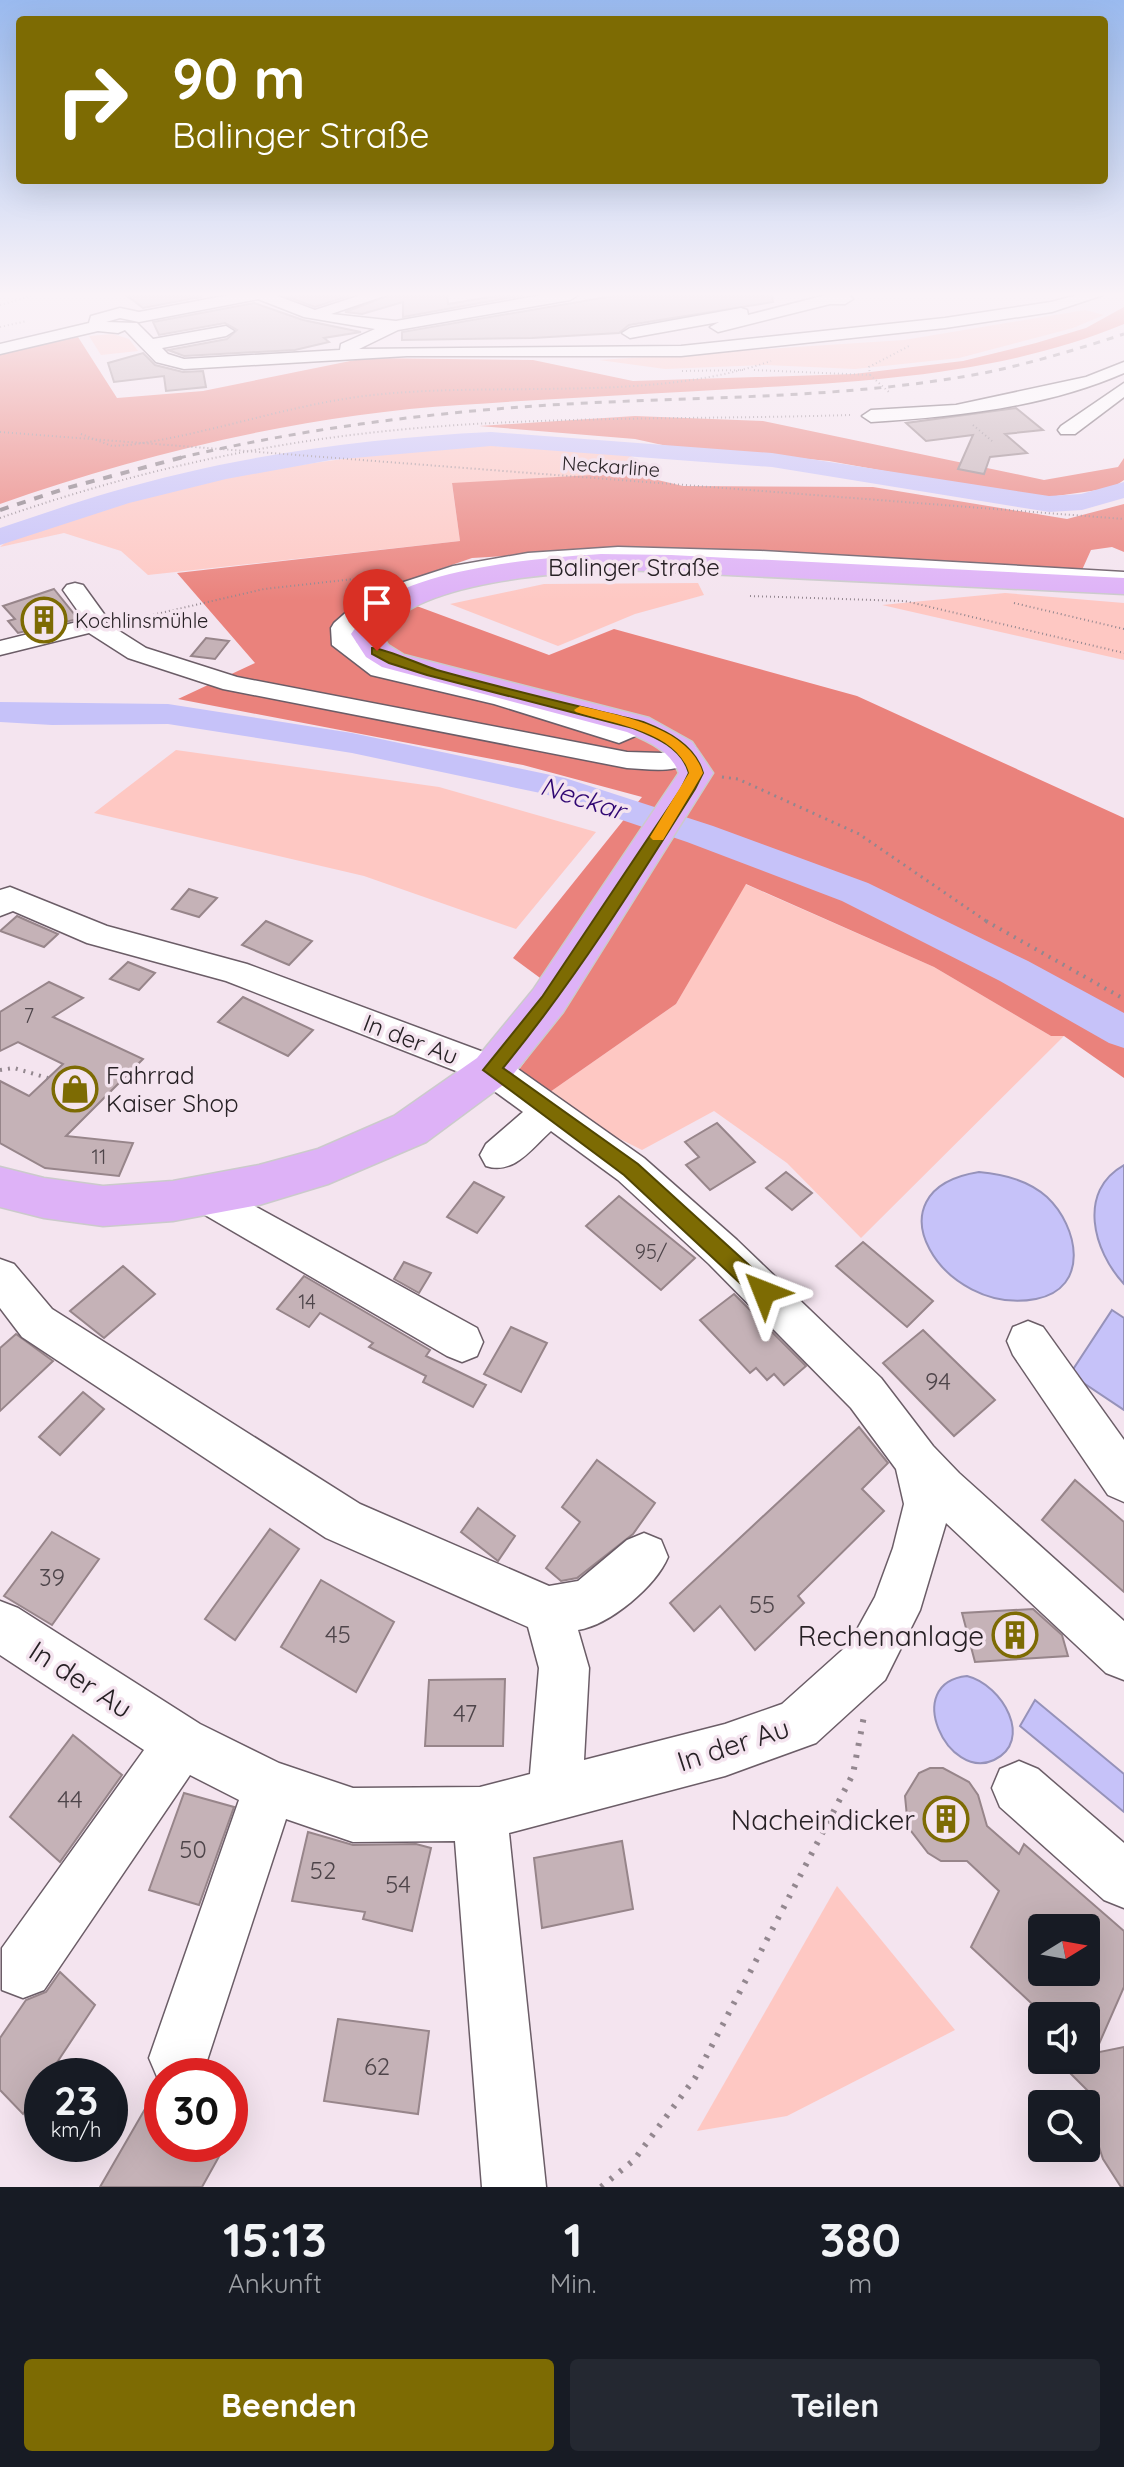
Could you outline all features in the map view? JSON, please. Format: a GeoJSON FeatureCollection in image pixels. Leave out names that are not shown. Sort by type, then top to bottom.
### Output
{"type":"FeatureCollection","features":[{"type":"Feature","properties":{"kind":"main road","name":"Balinger Straße"},"geometry":{"type":"LineString","coordinates":[[689,772],[665,736],[638,725],[393,661],[369,642],[366,634],[369,622],[404,599],[432,590],[524,569],[578,564],[661,563],[1124,586]]}},
{"type":"Feature","properties":{"kind":"main road"},"geometry":{"type":"LineString","coordinates":[[0,1187],[44,1198],[103,1206],[207,1196],[328,1165],[410,1129],[492,1070],[548,1001],[624,890],[689,772]]}},
{"type":"Feature","properties":{"kind":"street"},"geometry":{"type":"LineString","coordinates":[[871,416],[956,411],[1019,397]]}},
{"type":"Feature","properties":{"kind":"street"},"geometry":{"type":"LineString","coordinates":[[1066,406],[1092,397]]}},
{"type":"Feature","properties":{"kind":"street"},"geometry":{"type":"LineString","coordinates":[[1068,430],[1110,397]]}},
{"type":"Feature","properties":{"kind":"street"},"geometry":{"type":"LineString","coordinates":[[638,725],[619,735],[501,698],[380,670],[355,656],[344,645],[343,628],[375,599],[461,571],[528,560],[603,555],[761,558],[1124,579]]}},
{"type":"Feature","properties":{"kind":"street"},"geometry":{"type":"LineString","coordinates":[[75,590],[92,614],[93,625]]}},
{"type":"Feature","properties":{"kind":"street"},"geometry":{"type":"LineString","coordinates":[[0,648],[93,625],[137,653],[232,684],[627,760],[668,762],[689,772]]}},
{"type":"Feature","properties":{"kind":"street","name":"In der Au"},"geometry":{"type":"LineString","coordinates":[[0,1626],[181,1743],[270,1787],[353,1815],[480,1814],[725,1750],[798,1725],[867,1662],[895,1610],[917,1548],[930,1474],[866,1393],[723,1252],[631,1169],[492,1070],[235,972],[98,935],[5,901]]}},
{"type":"Feature","properties":{"kind":"street"},"geometry":{"type":"LineString","coordinates":[[499,1155],[549,1111]]}},
{"type":"Feature","properties":{"kind":"street"},"geometry":{"type":"LineString","coordinates":[[207,1196],[462,1342]]}},
{"type":"Feature","properties":{"kind":"street"},"geometry":{"type":"LineString","coordinates":[[0,1277],[37,1323],[343,1521],[548,1611],[589,1604],[644,1557]]}},
{"type":"Feature","properties":{"kind":"street"},"geometry":{"type":"LineString","coordinates":[[1028,1341],[1124,1479]]}},
{"type":"Feature","properties":{"kind":"street"},"geometry":{"type":"LineString","coordinates":[[930,1474],[1124,1655]]}},
{"type":"Feature","properties":{"kind":"street"},"geometry":{"type":"LineString","coordinates":[[548,1611],[564,1668],[555,1795]]}},
{"type":"Feature","properties":{"kind":"street"},"geometry":{"type":"LineString","coordinates":[[23,1969],[181,1743]]}},
{"type":"Feature","properties":{"kind":"street"},"geometry":{"type":"LineString","coordinates":[[179,2058],[270,1787]]}},
{"type":"Feature","properties":{"kind":"street"},"geometry":{"type":"LineString","coordinates":[[1019,1788],[1124,1880]]}},
{"type":"Feature","properties":{"kind":"street"},"geometry":{"type":"LineString","coordinates":[[480,1814],[514,2187]]}},
{"type":"Feature","properties":{"kind":"path"},"geometry":{"type":"LineString","coordinates":[[81,434],[112,446],[160,441],[360,397]]}},
{"type":"Feature","properties":{"kind":"path"},"geometry":{"type":"LineString","coordinates":[[0,518],[87,488],[195,461],[266,447],[378,432],[533,421],[871,416]]}},
{"type":"Feature","properties":{"kind":"path","name":"Neckarline"},"geometry":{"type":"LineString","coordinates":[[0,432],[1124,519]]}},
{"type":"Feature","properties":{"kind":"path"},"geometry":{"type":"LineString","coordinates":[[93,625],[134,621],[172,609],[264,589],[383,576]]}},
{"type":"Feature","properties":{"kind":"path"},"geometry":{"type":"LineString","coordinates":[[750,596],[905,601],[1124,653]]}},
{"type":"Feature","properties":{"kind":"path"},"geometry":{"type":"LineString","coordinates":[[1014,603],[1124,629]]}},
{"type":"Feature","properties":{"kind":"path"},"geometry":{"type":"LineString","coordinates":[[689,772],[738,779],[859,834],[997,928],[1124,999]]}},
{"type":"Feature","properties":{"kind":"path"},"geometry":{"type":"LineString","coordinates":[[0,1070],[14,1068],[48,1078]]}},
{"type":"Feature","properties":{"kind":"path"},"geometry":{"type":"LineString","coordinates":[[601,2187],[634,2160],[695,2078],[853,1774],[866,1703],[867,1662]]}},
{"type":"Feature","properties":{"kind":"shaded area"},"geometry":{"type":"Polygon","coordinates":[[[0,397],[593,397],[403,410],[286,427],[111,468],[0,504],[0,397]]]}},
{"type":"Feature","properties":{"kind":"shaded area"},"geometry":{"type":"Polygon","coordinates":[[[635,416],[763,421],[1044,480],[1118,467],[1124,458],[1124,480],[1112,488],[1049,497],[1001,492],[829,461],[667,446],[635,439],[479,426],[635,416]]]}},
{"type":"Feature","properties":{"kind":"shaded area"},"geometry":{"type":"Polygon","coordinates":[[[481,445],[632,455],[628,473],[452,484],[460,541],[148,575],[121,551],[64,533],[0,547],[16,538],[102,510],[209,482],[372,455],[481,445]]]}},
{"type":"Feature","properties":{"kind":"shaded area"},"geometry":{"type":"Polygon","coordinates":[[[628,473],[683,486],[873,487],[1067,519],[1124,504],[1124,552],[1112,547],[1091,550],[1082,570],[612,550],[472,558],[376,591],[549,655],[614,629],[857,696],[1124,818],[1124,1078],[1064,1036],[1051,1036],[934,967],[746,884],[676,1004],[540,1099],[515,1075],[570,1000],[513,958],[642,797],[523,765],[178,699],[255,663],[177,573],[460,541],[452,483],[628,473]]]}},
{"type":"Feature","properties":{"kind":"shaded area"},"geometry":{"type":"Polygon","coordinates":[[[698,583],[704,595],[635,614],[558,646],[450,604],[544,584],[698,583]]]}},
{"type":"Feature","properties":{"kind":"shaded area"},"geometry":{"type":"Polygon","coordinates":[[[1005,593],[1124,603],[1124,660],[882,605],[1005,593]]]}},
{"type":"Feature","properties":{"kind":"shaded area"},"geometry":{"type":"Polygon","coordinates":[[[176,750],[439,787],[596,832],[516,929],[364,876],[94,813],[176,750]]]}},
{"type":"Feature","properties":{"kind":"shaded area"},"geometry":{"type":"Polygon","coordinates":[[[745,884],[934,967],[1051,1036],[1064,1036],[861,1238],[787,1163],[714,1111],[642,1150],[540,1099],[676,1004],[745,884]]]}},
{"type":"Feature","properties":{"kind":"shaded area"},"geometry":{"type":"Polygon","coordinates":[[[1124,1165],[1124,1284],[1104,1255],[1098,1239],[1095,1205],[1109,1176],[1124,1165]]]}},
{"type":"Feature","properties":{"kind":"shaded area"},"geometry":{"type":"Polygon","coordinates":[[[979,1172],[1023,1182],[1040,1191],[1058,1209],[1072,1239],[1074,1255],[1072,1270],[1054,1293],[1036,1299],[1002,1299],[972,1289],[947,1271],[930,1249],[922,1225],[926,1202],[945,1183],[979,1172]]]}},
{"type":"Feature","properties":{"kind":"shaded area"},"geometry":{"type":"Polygon","coordinates":[[[1112,1310],[1124,1318],[1124,1410],[1070,1374],[1112,1310]]]}},
{"type":"Feature","properties":{"kind":"shaded area"},"geometry":{"type":"Polygon","coordinates":[[[967,1676],[992,1690],[1009,1714],[1013,1727],[1012,1740],[1006,1751],[994,1760],[977,1763],[961,1757],[948,1745],[938,1729],[934,1711],[937,1695],[947,1683],[967,1676]]]}},
{"type":"Feature","properties":{"kind":"shaded area"},"geometry":{"type":"Polygon","coordinates":[[[1035,1700],[1124,1774],[1124,1812],[1020,1726],[1035,1700]]]}},
{"type":"Feature","properties":{"kind":"shaded area"},"geometry":{"type":"Polygon","coordinates":[[[837,1886],[955,2030],[787,2116],[697,2131],[837,1886]]]}},
{"type":"Feature","properties":{"kind":"building"},"geometry":{"type":"Polygon","coordinates":[[[1016,408],[1043,430],[1005,434],[1027,453],[990,457],[984,474],[958,469],[973,435],[926,441],[906,423],[1016,408]]]}},
{"type":"Feature","properties":{"kind":"building"},"geometry":{"type":"Polygon","coordinates":[[[54,589],[78,619],[18,633],[8,621],[15,619],[3,606],[54,589]]]}},
{"type":"Feature","properties":{"kind":"building"},"geometry":{"type":"Polygon","coordinates":[[[206,638],[229,641],[215,659],[191,656],[206,638]]]}},
{"type":"Feature","properties":{"kind":"building"},"geometry":{"type":"Polygon","coordinates":[[[189,889],[217,898],[199,917],[172,909],[189,889]]]}},
{"type":"Feature","properties":{"kind":"building"},"geometry":{"type":"Polygon","coordinates":[[[17,916],[58,934],[44,947],[0,931],[17,916]]]}},
{"type":"Feature","properties":{"kind":"building"},"geometry":{"type":"Polygon","coordinates":[[[266,921],[312,941],[289,965],[242,945],[266,921]]]}},
{"type":"Feature","properties":{"kind":"building"},"geometry":{"type":"Polygon","coordinates":[[[128,962],[155,973],[139,990],[110,979],[128,962]]]}},
{"type":"Feature","properties":{"kind":"building","name":"Fahrrad Kaiser Shop"},"geometry":{"type":"Polygon","coordinates":[[[49,982],[83,998],[53,1017],[143,1059],[66,1136],[133,1143],[119,1176],[45,1168],[0,1143],[0,1081],[29,1096],[63,1064],[18,1042],[0,1051],[0,1012],[49,982]]]}},
{"type":"Feature","properties":{"kind":"building"},"geometry":{"type":"Polygon","coordinates":[[[243,997],[313,1030],[288,1056],[218,1022],[243,997]]]}},
{"type":"Feature","properties":{"kind":"building"},"geometry":{"type":"Polygon","coordinates":[[[717,1123],[755,1162],[710,1190],[686,1165],[699,1157],[685,1142],[717,1123]]]}},
{"type":"Feature","properties":{"kind":"building"},"geometry":{"type":"Polygon","coordinates":[[[786,1172],[812,1193],[792,1210],[766,1188],[786,1172]]]}},
{"type":"Feature","properties":{"kind":"building"},"geometry":{"type":"Polygon","coordinates":[[[474,1182],[504,1197],[477,1233],[447,1217],[474,1182]]]}},
{"type":"Feature","properties":{"kind":"building"},"geometry":{"type":"Polygon","coordinates":[[[619,1196],[695,1258],[661,1290],[586,1226],[619,1196]]]}},
{"type":"Feature","properties":{"kind":"building"},"geometry":{"type":"Polygon","coordinates":[[[863,1242],[933,1301],[907,1327],[836,1266],[863,1242]]]}},
{"type":"Feature","properties":{"kind":"building"},"geometry":{"type":"Polygon","coordinates":[[[404,1262],[431,1273],[419,1293],[394,1279],[404,1262]]]}},
{"type":"Feature","properties":{"kind":"building"},"geometry":{"type":"Polygon","coordinates":[[[123,1266],[155,1294],[104,1338],[70,1311],[123,1266]]]}},
{"type":"Feature","properties":{"kind":"building"},"geometry":{"type":"Polygon","coordinates":[[[304,1276],[430,1350],[426,1356],[486,1385],[473,1407],[423,1382],[426,1376],[369,1347],[373,1343],[320,1313],[309,1327],[277,1309],[304,1276]]]}},
{"type":"Feature","properties":{"kind":"building"},"geometry":{"type":"Polygon","coordinates":[[[734,1294],[806,1366],[784,1385],[774,1374],[767,1380],[756,1368],[750,1373],[700,1320],[734,1294]]]}},
{"type":"Feature","properties":{"kind":"building"},"geometry":{"type":"Polygon","coordinates":[[[511,1327],[547,1343],[521,1392],[484,1374],[511,1327]]]}},
{"type":"Feature","properties":{"kind":"building"},"geometry":{"type":"Polygon","coordinates":[[[923,1330],[995,1400],[954,1436],[883,1363],[923,1330]]]}},
{"type":"Feature","properties":{"kind":"building"},"geometry":{"type":"Polygon","coordinates":[[[16,1334],[53,1361],[0,1411],[0,1348],[16,1334]]]}},
{"type":"Feature","properties":{"kind":"building"},"geometry":{"type":"Polygon","coordinates":[[[83,1392],[104,1409],[60,1455],[39,1437],[83,1392]]]}},
{"type":"Feature","properties":{"kind":"building"},"geometry":{"type":"Polygon","coordinates":[[[859,1427],[888,1463],[862,1489],[884,1511],[798,1596],[804,1603],[755,1650],[720,1606],[694,1631],[670,1603],[859,1427]]]}},
{"type":"Feature","properties":{"kind":"building"},"geometry":{"type":"Polygon","coordinates":[[[597,1460],[655,1503],[633,1534],[577,1578],[561,1581],[546,1568],[580,1522],[562,1507],[597,1460]]]}},
{"type":"Feature","properties":{"kind":"building"},"geometry":{"type":"Polygon","coordinates":[[[1075,1480],[1124,1522],[1124,1592],[1042,1520],[1075,1480]]]}},
{"type":"Feature","properties":{"kind":"building"},"geometry":{"type":"Polygon","coordinates":[[[478,1508],[515,1536],[498,1561],[461,1532],[478,1508]]]}},
{"type":"Feature","properties":{"kind":"building"},"geometry":{"type":"Polygon","coordinates":[[[270,1529],[299,1549],[235,1640],[205,1619],[270,1529]]]}},
{"type":"Feature","properties":{"kind":"building"},"geometry":{"type":"Polygon","coordinates":[[[52,1532],[99,1559],[52,1625],[4,1596],[52,1532]]]}},
{"type":"Feature","properties":{"kind":"building"},"geometry":{"type":"Polygon","coordinates":[[[321,1580],[394,1622],[356,1692],[281,1647],[321,1580]]]}},
{"type":"Feature","properties":{"kind":"building","name":"Rechenanlage"},"geometry":{"type":"Polygon","coordinates":[[[1033,1609],[1062,1635],[1068,1656],[975,1662],[962,1613],[1033,1609]]]}},
{"type":"Feature","properties":{"kind":"building"},"geometry":{"type":"Polygon","coordinates":[[[505,1679],[503,1746],[425,1746],[429,1680],[505,1679]]]}},
{"type":"Feature","properties":{"kind":"building"},"geometry":{"type":"Polygon","coordinates":[[[73,1735],[122,1775],[60,1862],[10,1817],[73,1735]]]}},
{"type":"Feature","properties":{"kind":"building"},"geometry":{"type":"Polygon","coordinates":[[[930,1768],[943,1768],[969,1782],[978,1795],[987,1826],[1019,1854],[1024,1844],[1124,1931],[1124,1987],[1100,2042],[1100,2002],[1030,2002],[971,1947],[999,1891],[967,1861],[941,1861],[928,1853],[908,1827],[905,1796],[919,1773],[930,1768]]]}},
{"type":"Feature","properties":{"kind":"building"},"geometry":{"type":"Polygon","coordinates":[[[184,1793],[234,1807],[199,1905],[149,1890],[184,1793]]]}},
{"type":"Feature","properties":{"kind":"building"},"geometry":{"type":"Polygon","coordinates":[[[308,1832],[353,1845],[416,1844],[431,1848],[412,1931],[363,1919],[365,1912],[292,1901],[308,1832]]]}},
{"type":"Feature","properties":{"kind":"building"},"geometry":{"type":"Polygon","coordinates":[[[622,1841],[633,1909],[542,1928],[534,1858],[622,1841]]]}},
{"type":"Feature","properties":{"kind":"building"},"geometry":{"type":"Polygon","coordinates":[[[60,1972],[95,2005],[60,2058],[24,2058],[23,2114],[0,2090],[0,2038],[26,2000],[46,1992],[60,1972]]]}},
{"type":"Feature","properties":{"kind":"building"},"geometry":{"type":"Polygon","coordinates":[[[338,2019],[429,2031],[418,2114],[324,2101],[338,2019]]]}},
{"type":"Feature","properties":{"kind":"building"},"geometry":{"type":"Polygon","coordinates":[[[1124,2047],[1124,2187],[1121,2187],[1100,2150],[1100,2090],[1087,2090],[1071,2074],[1100,2074],[1100,2052],[1124,2047]]]}},
{"type":"Feature","properties":{"kind":"building"},"geometry":{"type":"Polygon","coordinates":[[[144,2111],[144,2162],[216,2162],[202,2187],[100,2187],[114,2162],[128,2162],[128,2138],[144,2111]]]}},
{"type":"Feature","properties":{"kind":"waterway","name":"Neckar"},"geometry":{"type":"LineString","coordinates":[[0,537],[121,497],[226,472],[331,453],[491,439],[772,460],[1049,504],[1082,502],[1124,490]]}},
{"type":"Feature","properties":{"kind":"waterway","name":"Neckar"},"geometry":{"type":"LineString","coordinates":[[0,712],[168,714],[352,743],[553,785],[700,834],[855,892],[1014,971],[1124,1032]]}},
{"type":"Feature","properties":{"kind":"railway"},"geometry":{"type":"LineString","coordinates":[[182,457],[317,431],[456,413],[550,405],[742,397]]}},
{"type":"Feature","properties":{"kind":"railway"},"geometry":{"type":"LineString","coordinates":[[182,457],[187,456]]}},
{"type":"Feature","properties":{"kind":"railway"},"geometry":{"type":"LineString","coordinates":[[0,510],[67,488],[182,457]]}},
{"type":"Feature","properties":{"kind":"slow traffic"},"geometry":{"type":"LineString","coordinates":[[580,710],[638,725],[665,736],[692,760],[696,773],[658,837]]}},
{"type":"Feature","properties":{"kind":"place","name":"Kochlinsmühle"},"geometry":{"type":"Point","coordinates":[44,620]}},
{"type":"Feature","properties":{"kind":"place","name":"Fahrrad Kaiser Shop"},"geometry":{"type":"Point","coordinates":[75,1089]}},
{"type":"Feature","properties":{"kind":"place","name":"Rechenanlage"},"geometry":{"type":"Point","coordinates":[1015,1635]}},
{"type":"Feature","properties":{"kind":"place","name":"Nacheindicker"},"geometry":{"type":"Point","coordinates":[946,1819]}},
{"type":"Feature","properties":{"kind":"route"},"geometry":{"type":"LineString","coordinates":[[377,651],[393,661],[431,672],[638,725],[665,736],[692,760],[696,773],[688,789],[624,890],[548,1001],[492,1070],[631,1169],[764,1292]]}}]}
